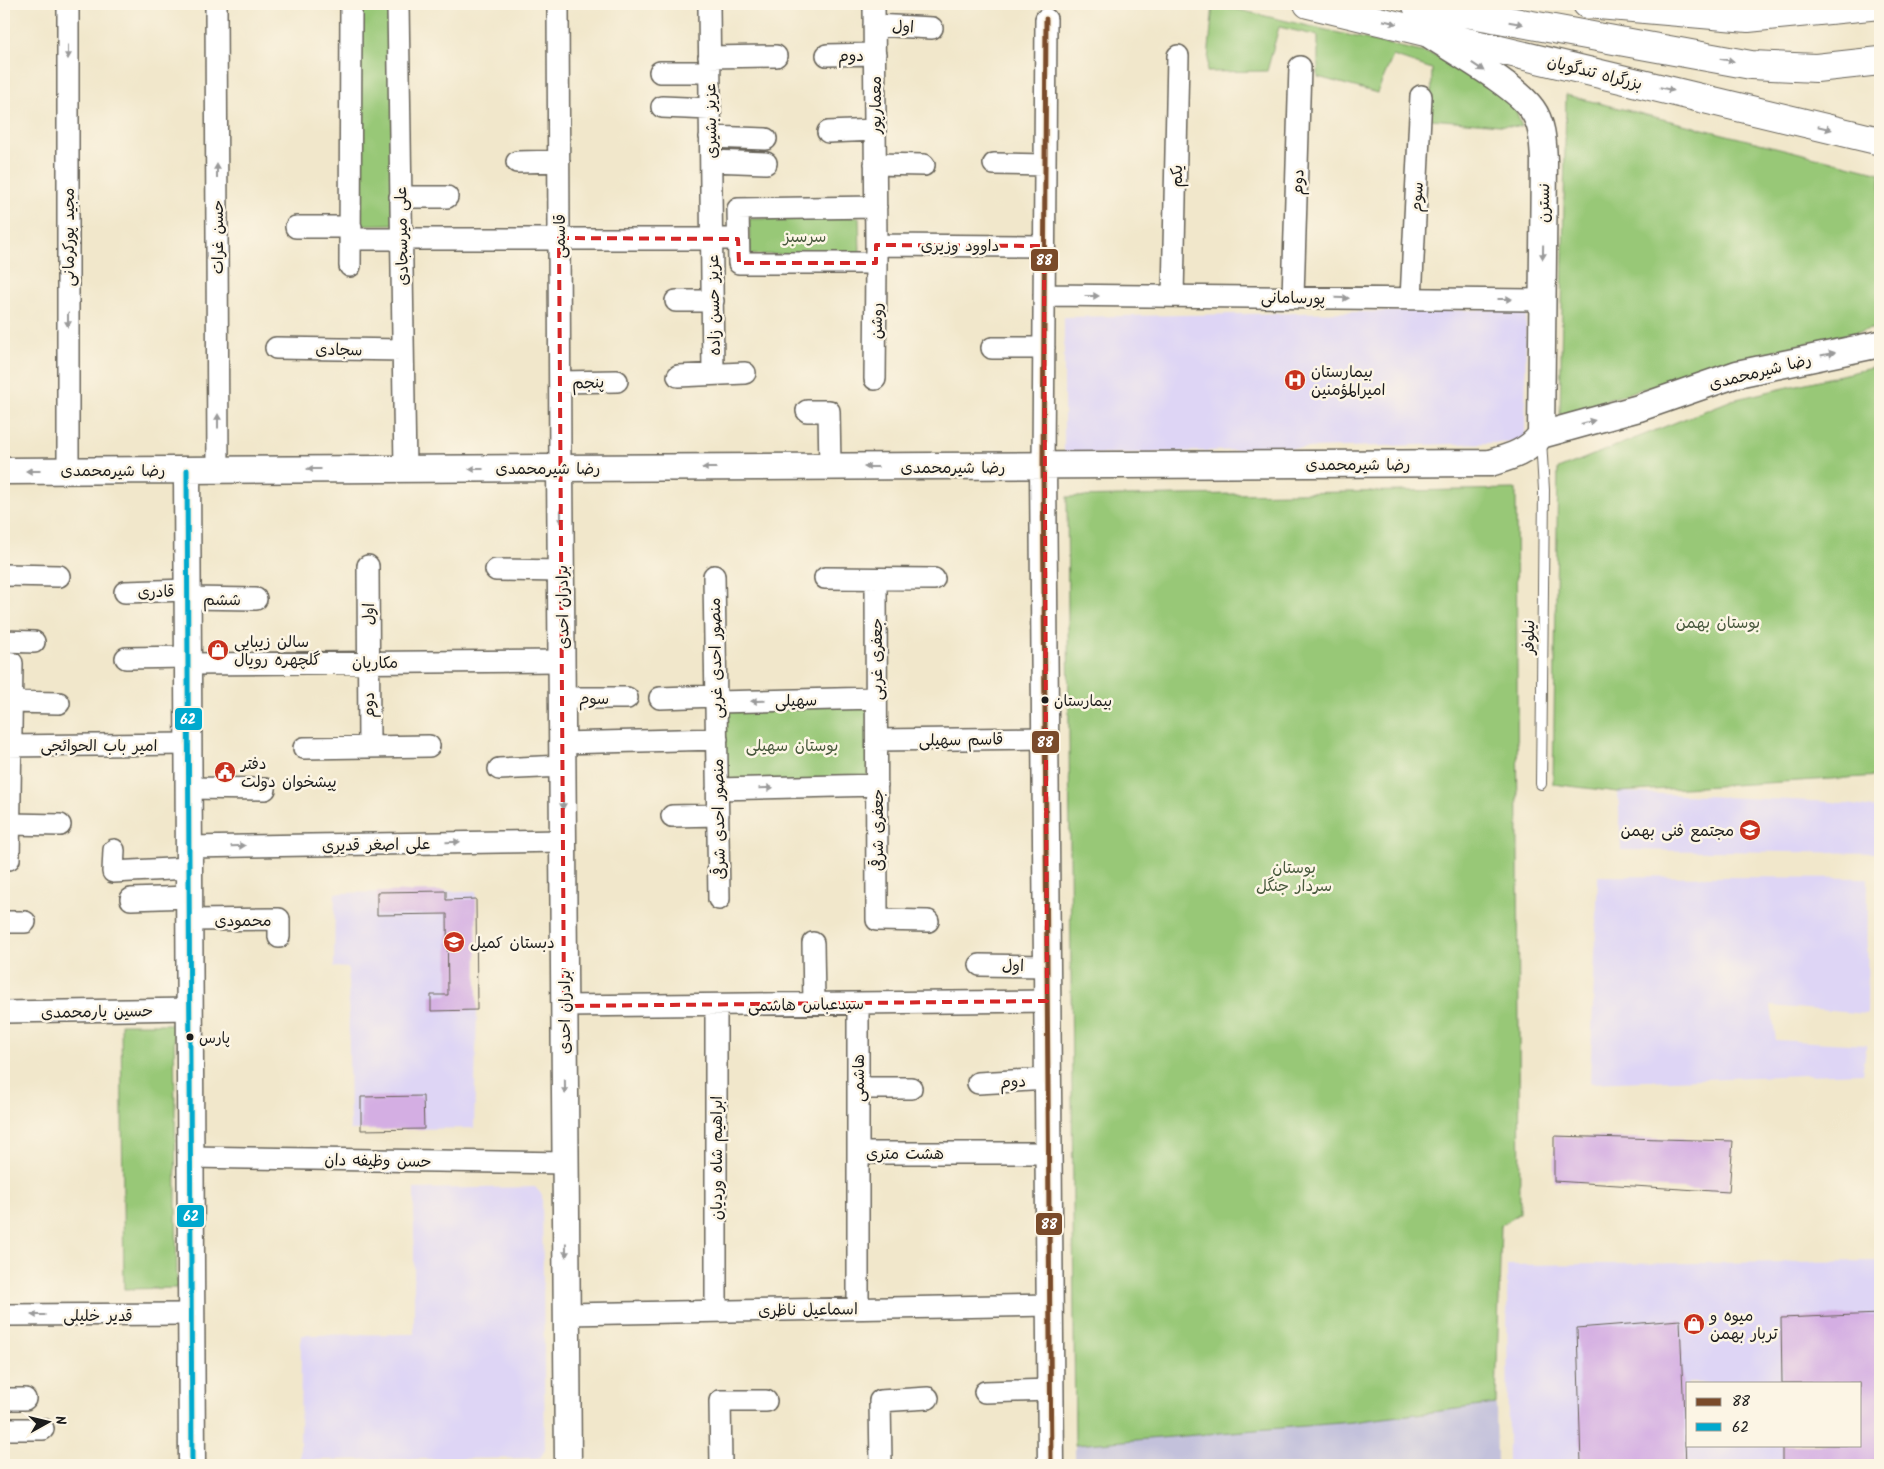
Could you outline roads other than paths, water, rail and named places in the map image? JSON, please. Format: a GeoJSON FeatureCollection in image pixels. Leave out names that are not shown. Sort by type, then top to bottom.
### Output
{"type":"FeatureCollection","features":[{"type":"Feature","properties":{"kind":"highway","name":"بزرگراه تندگویان"},"geometry":{"type":"LineString","coordinates":[[1308,4],[1880,141]]}},
{"type":"Feature","properties":{"kind":"highway"},"geometry":{"type":"LineString","coordinates":[[1416,4],[1751,65],[1816,68],[1880,61]]}},
{"type":"Feature","properties":{"kind":"highway"},"geometry":{"type":"LineString","coordinates":[[1588,4],[1748,18],[1880,5]]}},
{"type":"Feature","properties":{"kind":"street","name":"مجید پورکرمانی"},"geometry":{"type":"LineString","coordinates":[[68,4],[68,470]]}},
{"type":"Feature","properties":{"kind":"street","name":"حسن غرات"},"geometry":{"type":"LineString","coordinates":[[216,4],[218,470]]}},
{"type":"Feature","properties":{"kind":"street"},"geometry":{"type":"LineString","coordinates":[[350,266],[351,4]]}},
{"type":"Feature","properties":{"kind":"street","name":"علی میرسجادی"},"geometry":{"type":"LineString","coordinates":[[398,4],[405,469]]}},
{"type":"Feature","properties":{"kind":"street","name":"قاسمی"},"geometry":{"type":"LineString","coordinates":[[558,4],[560,468]]}},
{"type":"Feature","properties":{"kind":"street","name":"عزیز بشیری"},"geometry":{"type":"LineString","coordinates":[[709,4],[712,238]]}},
{"type":"Feature","properties":{"kind":"street","name":"معمارپور"},"geometry":{"type":"LineString","coordinates":[[874,4],[876,207]]}},
{"type":"Feature","properties":{"kind":"street"},"geometry":{"type":"LineString","coordinates":[[1046,19],[1042,466],[1051,1465]]}},
{"type":"Feature","properties":{"kind":"street","name":"اول"},"geometry":{"type":"LineString","coordinates":[[874,25],[932,28]]}},
{"type":"Feature","properties":{"kind":"street","name":"نسترن"},"geometry":{"type":"LineString","coordinates":[[1422,30],[1515,91],[1533,110],[1542,131],[1544,161],[1541,435]]}},
{"type":"Feature","properties":{"kind":"street","name":"دوم"},"geometry":{"type":"LineString","coordinates":[[827,55],[875,54]]}},
{"type":"Feature","properties":{"kind":"street"},"geometry":{"type":"LineString","coordinates":[[660,72],[776,56]]}},
{"type":"Feature","properties":{"kind":"street","name":"یکم"},"geometry":{"type":"LineString","coordinates":[[1173,296],[1178,56]]}},
{"type":"Feature","properties":{"kind":"street","name":"دوم"},"geometry":{"type":"LineString","coordinates":[[1293,297],[1300,67]]}},
{"type":"Feature","properties":{"kind":"street","name":"سوم"},"geometry":{"type":"LineString","coordinates":[[1411,299],[1421,96]]}},
{"type":"Feature","properties":{"kind":"street"},"geometry":{"type":"LineString","coordinates":[[662,107],[710,109]]}},
{"type":"Feature","properties":{"kind":"street"},"geometry":{"type":"LineString","coordinates":[[828,132],[875,130]]}},
{"type":"Feature","properties":{"kind":"street"},"geometry":{"type":"LineString","coordinates":[[710,138],[766,139]]}},
{"type":"Feature","properties":{"kind":"street"},"geometry":{"type":"LineString","coordinates":[[517,162],[559,161]]}},
{"type":"Feature","properties":{"kind":"street"},"geometry":{"type":"LineString","coordinates":[[711,161],[766,163]]}},
{"type":"Feature","properties":{"kind":"street"},"geometry":{"type":"LineString","coordinates":[[875,164],[924,165]]}},
{"type":"Feature","properties":{"kind":"street"},"geometry":{"type":"LineString","coordinates":[[994,164],[1045,165]]}},
{"type":"Feature","properties":{"kind":"street"},"geometry":{"type":"LineString","coordinates":[[400,197],[447,197]]}},
{"type":"Feature","properties":{"kind":"street"},"geometry":{"type":"LineString","coordinates":[[876,207],[876,254],[738,264],[738,238],[738,209],[876,207]]}},
{"type":"Feature","properties":{"kind":"street"},"geometry":{"type":"LineString","coordinates":[[296,227],[401,238],[738,238]]}},
{"type":"Feature","properties":{"kind":"street","name":"عزیز حسن زاده"},"geometry":{"type":"LineString","coordinates":[[712,238],[713,373]]}},
{"type":"Feature","properties":{"kind":"street","name":"داوود وزیری"},"geometry":{"type":"LineString","coordinates":[[876,254],[1044,246]]}},
{"type":"Feature","properties":{"kind":"street","name":"روشن"},"geometry":{"type":"LineString","coordinates":[[875,379],[876,254]]}},
{"type":"Feature","properties":{"kind":"street","name":"پورسامانی"},"geometry":{"type":"LineString","coordinates":[[1044,295],[1542,300]]}},
{"type":"Feature","properties":{"kind":"street"},"geometry":{"type":"LineString","coordinates":[[676,301],[713,301]]}},
{"type":"Feature","properties":{"kind":"street","name":"رضا شیرمحمدی"},"geometry":{"type":"LineString","coordinates":[[4,471],[1490,463],[1514,456],[1533,445],[1541,435],[1639,408],[1737,374],[1880,344]]}},
{"type":"Feature","properties":{"kind":"street","name":"سجادی"},"geometry":{"type":"LineString","coordinates":[[276,348],[403,350]]}},
{"type":"Feature","properties":{"kind":"street"},"geometry":{"type":"LineString","coordinates":[[992,348],[1044,348]]}},
{"type":"Feature","properties":{"kind":"street"},"geometry":{"type":"LineString","coordinates":[[678,376],[745,373]]}},
{"type":"Feature","properties":{"kind":"street","name":"پنجم"},"geometry":{"type":"LineString","coordinates":[[560,382],[616,381]]}},
{"type":"Feature","properties":{"kind":"street"},"geometry":{"type":"LineString","coordinates":[[807,411],[829,410],[830,467]]}},
{"type":"Feature","properties":{"kind":"street","name":"برادران احدی"},"geometry":{"type":"LineString","coordinates":[[560,468],[568,1465]]}},
{"type":"Feature","properties":{"kind":"street"},"geometry":{"type":"LineString","coordinates":[[187,470],[192,1465]]}},
{"type":"Feature","properties":{"kind":"street","name":"اول"},"geometry":{"type":"LineString","coordinates":[[367,662],[368,566]]}},
{"type":"Feature","properties":{"kind":"street"},"geometry":{"type":"LineString","coordinates":[[496,570],[561,571]]}},
{"type":"Feature","properties":{"kind":"street"},"geometry":{"type":"LineString","coordinates":[[4,576],[59,576]]}},
{"type":"Feature","properties":{"kind":"street","name":"منصور احدی غربی"},"geometry":{"type":"LineString","coordinates":[[714,576],[717,739]]}},
{"type":"Feature","properties":{"kind":"street"},"geometry":{"type":"LineString","coordinates":[[825,578],[934,579]]}},
{"type":"Feature","properties":{"kind":"street","name":"جعفری غربی"},"geometry":{"type":"LineString","coordinates":[[876,578],[876,740]]}},
{"type":"Feature","properties":{"kind":"street","name":"قادری"},"geometry":{"type":"LineString","coordinates":[[125,592],[188,594]]}},
{"type":"Feature","properties":{"kind":"street","name":"ششم"},"geometry":{"type":"LineString","coordinates":[[188,594],[256,599]]}},
{"type":"Feature","properties":{"kind":"street"},"geometry":{"type":"LineString","coordinates":[[4,641],[34,642]]}},
{"type":"Feature","properties":{"kind":"street","name":"مکاریان"},"geometry":{"type":"LineString","coordinates":[[126,658],[367,662],[562,661]]}},
{"type":"Feature","properties":{"kind":"street"},"geometry":{"type":"LineString","coordinates":[[4,662],[12,663],[7,746],[10,824],[9,859],[4,859]]}},
{"type":"Feature","properties":{"kind":"street","name":"دوم"},"geometry":{"type":"LineString","coordinates":[[367,662],[369,747]]}},
{"type":"Feature","properties":{"kind":"street","name":"سوم"},"geometry":{"type":"LineString","coordinates":[[562,698],[627,698]]}},
{"type":"Feature","properties":{"kind":"street","name":"سهیلی"},"geometry":{"type":"LineString","coordinates":[[660,698],[876,698]]}},
{"type":"Feature","properties":{"kind":"street"},"geometry":{"type":"LineString","coordinates":[[11,702],[58,703]]}},
{"type":"Feature","properties":{"kind":"street","name":"قاسم سهیلی"},"geometry":{"type":"LineString","coordinates":[[876,740],[1045,738]]}},
{"type":"Feature","properties":{"kind":"street"},"geometry":{"type":"LineString","coordinates":[[499,769],[562,754],[717,739]]}},
{"type":"Feature","properties":{"kind":"street","name":"منصور احدی شرقی"},"geometry":{"type":"LineString","coordinates":[[717,739],[719,899]]}},
{"type":"Feature","properties":{"kind":"street","name":"جعفری شرقی"},"geometry":{"type":"LineString","coordinates":[[876,740],[877,920],[928,921]]}},
{"type":"Feature","properties":{"kind":"street","name":"امیر باب الحوائجی"},"geometry":{"type":"LineString","coordinates":[[7,746],[188,744]]}},
{"type":"Feature","properties":{"kind":"street"},"geometry":{"type":"LineString","coordinates":[[304,748],[428,746]]}},
{"type":"Feature","properties":{"kind":"street"},"geometry":{"type":"LineString","coordinates":[[717,789],[877,785]]}},
{"type":"Feature","properties":{"kind":"street"},"geometry":{"type":"LineString","coordinates":[[189,788],[266,789]]}},
{"type":"Feature","properties":{"kind":"street"},"geometry":{"type":"LineString","coordinates":[[672,816],[718,815]]}},
{"type":"Feature","properties":{"kind":"street"},"geometry":{"type":"LineString","coordinates":[[10,824],[60,825]]}},
{"type":"Feature","properties":{"kind":"street","name":"علی اصغر قدیری"},"geometry":{"type":"LineString","coordinates":[[114,850],[113,872],[189,857],[563,841]]}},
{"type":"Feature","properties":{"kind":"street","name":"محمودی"},"geometry":{"type":"LineString","coordinates":[[131,899],[279,920]]}},
{"type":"Feature","properties":{"kind":"street"},"geometry":{"type":"LineString","coordinates":[[4,922],[25,922]]}},
{"type":"Feature","properties":{"kind":"street"},"geometry":{"type":"LineString","coordinates":[[813,943],[814,1004]]}},
{"type":"Feature","properties":{"kind":"street","name":"اول"},"geometry":{"type":"LineString","coordinates":[[980,965],[1047,966]]}},
{"type":"Feature","properties":{"kind":"street","name":"سیدعباس هاشمی"},"geometry":{"type":"LineString","coordinates":[[564,1006],[1047,1001]]}},
{"type":"Feature","properties":{"kind":"street","name":"هاشمی"},"geometry":{"type":"LineString","coordinates":[[858,1003],[858,1153]]}},
{"type":"Feature","properties":{"kind":"street","name":"ابراهیم شاه وردیان"},"geometry":{"type":"LineString","coordinates":[[716,1005],[716,1311]]}},
{"type":"Feature","properties":{"kind":"street","name":"حسین یارمحمدی"},"geometry":{"type":"LineString","coordinates":[[4,1012],[190,1010]]}},
{"type":"Feature","properties":{"kind":"street","name":"دوم"},"geometry":{"type":"LineString","coordinates":[[978,1083],[1048,1079]]}},
{"type":"Feature","properties":{"kind":"street"},"geometry":{"type":"LineString","coordinates":[[858,1088],[911,1088]]}},
{"type":"Feature","properties":{"kind":"street","name":"هشت متری"},"geometry":{"type":"LineString","coordinates":[[858,1308],[858,1153],[1049,1153]]}},
{"type":"Feature","properties":{"kind":"street","name":"حسن وظیفه دان"},"geometry":{"type":"LineString","coordinates":[[191,1157],[566,1163]]}},
{"type":"Feature","properties":{"kind":"street","name":"اسماعیل ناظری"},"geometry":{"type":"LineString","coordinates":[[567,1314],[1050,1305]]}},
{"type":"Feature","properties":{"kind":"street","name":"قدیر خلیلی"},"geometry":{"type":"LineString","coordinates":[[4,1315],[191,1314]]}},
{"type":"Feature","properties":{"kind":"street"},"geometry":{"type":"LineString","coordinates":[[985,1392],[1050,1390]]}},
{"type":"Feature","properties":{"kind":"street"},"geometry":{"type":"LineString","coordinates":[[881,1465],[880,1401],[928,1398]]}},
{"type":"Feature","properties":{"kind":"street"},"geometry":{"type":"LineString","coordinates":[[4,1399],[25,1399]]}},
{"type":"Feature","properties":{"kind":"street"},"geometry":{"type":"LineString","coordinates":[[721,1465],[720,1401],[766,1401]]}},
{"type":"Feature","properties":{"kind":"street"},"geometry":{"type":"LineString","coordinates":[[4,1430],[43,1429]]}},
{"type":"Feature","properties":{"kind":"lane","name":"نیلوفر"},"geometry":{"type":"LineString","coordinates":[[1541,435],[1544,490],[1541,784]]}},
{"type":"Feature","properties":{"kind":"place","name":"بیمارستان امیرالمؤمنین"},"geometry":{"type":"Point","coordinates":[1295,380]}},
{"type":"Feature","properties":{"kind":"place","name":"سالن زیبایی گلچهره رویال"},"geometry":{"type":"Point","coordinates":[218,650]}},
{"type":"Feature","properties":{"kind":"place","name":"بیمارستان"},"geometry":{"type":"Point","coordinates":[1045,700]}},
{"type":"Feature","properties":{"kind":"place","name":"دفتر پیشخوان دولت"},"geometry":{"type":"Point","coordinates":[225,772]}},
{"type":"Feature","properties":{"kind":"place","name":"مجتمع فنی بهمن"},"geometry":{"type":"Point","coordinates":[1750,830]}},
{"type":"Feature","properties":{"kind":"place","name":"دبستان کمیل"},"geometry":{"type":"Point","coordinates":[454,942]}},
{"type":"Feature","properties":{"kind":"place","name":"پارس"},"geometry":{"type":"Point","coordinates":[190,1037]}},
{"type":"Feature","properties":{"kind":"place","name":"میوه و تربار بهمن"},"geometry":{"type":"Point","coordinates":[1694,1324]}},
{"type":"Feature","properties":{"kind":"park label","name":"سرسبز"},"geometry":{"type":"Point","coordinates":[805,236]}},
{"type":"Feature","properties":{"kind":"park label","name":"بوستان بهمن"},"geometry":{"type":"Point","coordinates":[1718,622]}},
{"type":"Feature","properties":{"kind":"park label","name":"بوستان سهیلی"},"geometry":{"type":"Point","coordinates":[792,745]}},
{"type":"Feature","properties":{"kind":"park label","name":"بوستان سردار جنگل"},"geometry":{"type":"Point","coordinates":[1294,876]}}]}
